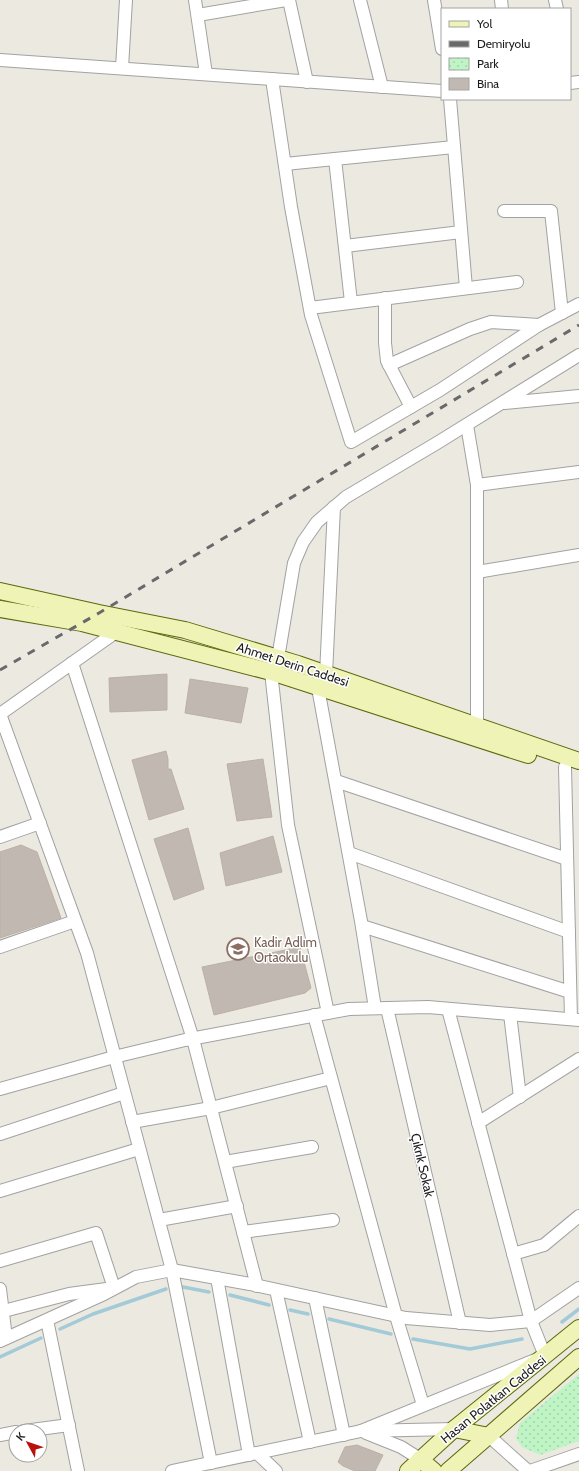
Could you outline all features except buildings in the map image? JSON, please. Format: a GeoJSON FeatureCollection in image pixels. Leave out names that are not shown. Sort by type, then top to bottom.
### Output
{"type":"FeatureCollection","features":[{"type":"Feature","properties":{"kind":"main road","name":"Ahmet Derin Caddesi"},"geometry":{"type":"LineString","coordinates":[[0,591],[185,630],[274,665],[574,767]]}},
{"type":"Feature","properties":{"kind":"main road","name":"Ahmet Derin Caddesi"},"geometry":{"type":"LineString","coordinates":[[0,609],[82,623],[116,632],[274,665]]}},
{"type":"Feature","properties":{"kind":"main road","name":"Ahmet Derin Caddesi"},"geometry":{"type":"LineString","coordinates":[[322,681],[477,726],[574,767]]}},
{"type":"Feature","properties":{"kind":"main road","name":"Hasan Polatkan Caddesi"},"geometry":{"type":"LineString","coordinates":[[408,1471],[454,1428],[579,1328]]}},
{"type":"Feature","properties":{"kind":"main road","name":"Hasan Polatkan Caddesi"},"geometry":{"type":"LineString","coordinates":[[448,1471],[579,1357]]}},
{"type":"Feature","properties":{"kind":"main road"},"geometry":{"type":"LineString","coordinates":[[454,1428],[489,1436]]}},
{"type":"Feature","properties":{"kind":"main road"},"geometry":{"type":"LineString","coordinates":[[420,1459],[434,1471]]}},
{"type":"Feature","properties":{"kind":"street"},"geometry":{"type":"LineString","coordinates":[[122,68],[126,0]]}},
{"type":"Feature","properties":{"kind":"street"},"geometry":{"type":"LineString","coordinates":[[196,0],[206,74]]}},
{"type":"Feature","properties":{"kind":"street"},"geometry":{"type":"LineString","coordinates":[[198,15],[237,4],[286,0]]}},
{"type":"Feature","properties":{"kind":"street"},"geometry":{"type":"LineString","coordinates":[[289,0],[307,82]]}},
{"type":"Feature","properties":{"kind":"street"},"geometry":{"type":"LineString","coordinates":[[360,0],[382,87]]}},
{"type":"Feature","properties":{"kind":"street"},"geometry":{"type":"LineString","coordinates":[[434,0],[441,43]]}},
{"type":"Feature","properties":{"kind":"street"},"geometry":{"type":"LineString","coordinates":[[0,60],[441,91]]}},
{"type":"Feature","properties":{"kind":"street"},"geometry":{"type":"LineString","coordinates":[[272,79],[291,207],[310,308],[351,442],[440,390],[539,325],[579,304]]}},
{"type":"Feature","properties":{"kind":"street"},"geometry":{"type":"LineString","coordinates":[[450,100],[466,288]]}},
{"type":"Feature","properties":{"kind":"street"},"geometry":{"type":"LineString","coordinates":[[285,164],[454,147]]}},
{"type":"Feature","properties":{"kind":"street"},"geometry":{"type":"LineString","coordinates":[[335,159],[351,302]]}},
{"type":"Feature","properties":{"kind":"street"},"geometry":{"type":"LineString","coordinates":[[504,211],[551,211],[562,313]]}},
{"type":"Feature","properties":{"kind":"street"},"geometry":{"type":"LineString","coordinates":[[345,246],[461,232]]}},
{"type":"Feature","properties":{"kind":"street"},"geometry":{"type":"LineString","coordinates":[[310,308],[516,282]]}},
{"type":"Feature","properties":{"kind":"street"},"geometry":{"type":"LineString","coordinates":[[385,298],[385,343],[387,360],[411,407]]}},
{"type":"Feature","properties":{"kind":"street"},"geometry":{"type":"LineString","coordinates":[[389,365],[470,329],[491,322],[539,325]]}},
{"type":"Feature","properties":{"kind":"street"},"geometry":{"type":"LineString","coordinates":[[328,1013],[288,825],[274,665],[294,563],[302,542],[317,522],[346,497],[467,425],[579,355]]}},
{"type":"Feature","properties":{"kind":"street"},"geometry":{"type":"LineString","coordinates":[[502,403],[579,396]]}},
{"type":"Feature","properties":{"kind":"street"},"geometry":{"type":"LineString","coordinates":[[467,425],[477,485],[477,726]]}},
{"type":"Feature","properties":{"kind":"street"},"geometry":{"type":"LineString","coordinates":[[477,485],[579,472]]}},
{"type":"Feature","properties":{"kind":"street","name":"Çıkrık Sokak"},"geometry":{"type":"LineString","coordinates":[[334,507],[322,681],[336,781],[362,926],[381,1008],[460,1323]]}},
{"type":"Feature","properties":{"kind":"street"},"geometry":{"type":"LineString","coordinates":[[477,572],[579,555]]}},
{"type":"Feature","properties":{"kind":"street"},"geometry":{"type":"LineString","coordinates":[[116,632],[0,714],[87,953],[172,1270],[208,1466]]}},
{"type":"Feature","properties":{"kind":"street"},"geometry":{"type":"LineString","coordinates":[[72,663],[193,1039],[257,1286]]}},
{"type":"Feature","properties":{"kind":"street"},"geometry":{"type":"LineString","coordinates":[[0,1089],[114,1057],[193,1039],[349,1009],[428,1007],[575,1019],[570,992],[567,859],[574,767]]}},
{"type":"Feature","properties":{"kind":"street"},"geometry":{"type":"LineString","coordinates":[[336,781],[567,859]]}},
{"type":"Feature","properties":{"kind":"street"},"geometry":{"type":"LineString","coordinates":[[0,837],[40,823]]}},
{"type":"Feature","properties":{"kind":"street"},"geometry":{"type":"LineString","coordinates":[[349,853],[569,932]]}},
{"type":"Feature","properties":{"kind":"street"},"geometry":{"type":"LineString","coordinates":[[0,947],[75,921]]}},
{"type":"Feature","properties":{"kind":"street"},"geometry":{"type":"LineString","coordinates":[[362,926],[570,992]]}},
{"type":"Feature","properties":{"kind":"street"},"geometry":{"type":"LineString","coordinates":[[361,1432],[423,1405],[545,1356],[530,1321],[448,1009]]}},
{"type":"Feature","properties":{"kind":"street"},"geometry":{"type":"LineString","coordinates":[[510,1014],[520,1097]]}},
{"type":"Feature","properties":{"kind":"street"},"geometry":{"type":"LineString","coordinates":[[314,1015],[396,1316],[423,1405]]}},
{"type":"Feature","properties":{"kind":"street"},"geometry":{"type":"LineString","coordinates":[[478,1123],[579,1059]]}},
{"type":"Feature","properties":{"kind":"street"},"geometry":{"type":"LineString","coordinates":[[132,1122],[211,1108],[331,1078]]}},
{"type":"Feature","properties":{"kind":"street"},"geometry":{"type":"LineString","coordinates":[[0,1134],[124,1093]]}},
{"type":"Feature","properties":{"kind":"street"},"geometry":{"type":"LineString","coordinates":[[225,1162],[312,1147]]}},
{"type":"Feature","properties":{"kind":"street"},"geometry":{"type":"LineString","coordinates":[[0,1191],[139,1149]]}},
{"type":"Feature","properties":{"kind":"street"},"geometry":{"type":"LineString","coordinates":[[159,1220],[237,1206]]}},
{"type":"Feature","properties":{"kind":"street"},"geometry":{"type":"LineString","coordinates":[[513,1254],[544,1245],[579,1216]]}},
{"type":"Feature","properties":{"kind":"street"},"geometry":{"type":"LineString","coordinates":[[243,1232],[333,1220]]}},
{"type":"Feature","properties":{"kind":"street"},"geometry":{"type":"LineString","coordinates":[[0,1261],[96,1233],[114,1288]]}},
{"type":"Feature","properties":{"kind":"street"},"geometry":{"type":"LineString","coordinates":[[0,1289],[3,1340],[136,1277],[172,1270],[257,1286],[406,1318],[490,1325],[530,1321],[579,1288]]}},
{"type":"Feature","properties":{"kind":"street"},"geometry":{"type":"LineString","coordinates":[[217,1278],[253,1454],[276,1471]]}},
{"type":"Feature","properties":{"kind":"street"},"geometry":{"type":"LineString","coordinates":[[1,1312],[69,1294],[114,1288]]}},
{"type":"Feature","properties":{"kind":"street"},"geometry":{"type":"LineString","coordinates":[[276,1290],[310,1442]]}},
{"type":"Feature","properties":{"kind":"street"},"geometry":{"type":"LineString","coordinates":[[315,1298],[344,1435]]}},
{"type":"Feature","properties":{"kind":"street"},"geometry":{"type":"LineString","coordinates":[[47,1320],[78,1471]]}},
{"type":"Feature","properties":{"kind":"street"},"geometry":{"type":"LineString","coordinates":[[48,1427],[69,1424]]}},
{"type":"Feature","properties":{"kind":"street"},"geometry":{"type":"LineString","coordinates":[[172,1471],[208,1466],[253,1454],[361,1432],[454,1428]]}},
{"type":"Feature","properties":{"kind":"street"},"geometry":{"type":"LineString","coordinates":[[361,1432],[401,1447],[420,1459]]}},
{"type":"Feature","properties":{"kind":"street"},"geometry":{"type":"LineString","coordinates":[[489,1436],[529,1471],[579,1454]]}},
{"type":"Feature","properties":{"kind":"green space"},"geometry":{"type":"Polygon","coordinates":[[[579,1374],[579,1441],[540,1455],[522,1447],[516,1438],[520,1423],[579,1374]]]}},
{"type":"Feature","properties":{"kind":"waterway"},"geometry":{"type":"LineString","coordinates":[[183,1287],[209,1292]]}},
{"type":"Feature","properties":{"kind":"waterway"},"geometry":{"type":"LineString","coordinates":[[60,1329],[93,1314],[166,1289]]}},
{"type":"Feature","properties":{"kind":"waterway"},"geometry":{"type":"LineString","coordinates":[[230,1295],[269,1305]]}},
{"type":"Feature","properties":{"kind":"waterway"},"geometry":{"type":"LineString","coordinates":[[562,1322],[579,1309]]}},
{"type":"Feature","properties":{"kind":"waterway"},"geometry":{"type":"LineString","coordinates":[[290,1310],[308,1314]]}},
{"type":"Feature","properties":{"kind":"waterway"},"geometry":{"type":"LineString","coordinates":[[329,1319],[391,1334]]}},
{"type":"Feature","properties":{"kind":"waterway"},"geometry":{"type":"LineString","coordinates":[[0,1357],[41,1338]]}},
{"type":"Feature","properties":{"kind":"waterway"},"geometry":{"type":"LineString","coordinates":[[413,1339],[470,1349],[522,1339]]}},
{"type":"Feature","properties":{"kind":"railway"},"geometry":{"type":"LineString","coordinates":[[0,670],[99,613],[579,325]]}},
{"type":"Feature","properties":{"kind":"place","name":"Kadir Adlım Ortaokulu"},"geometry":{"type":"Point","coordinates":[238,949]}}]}
